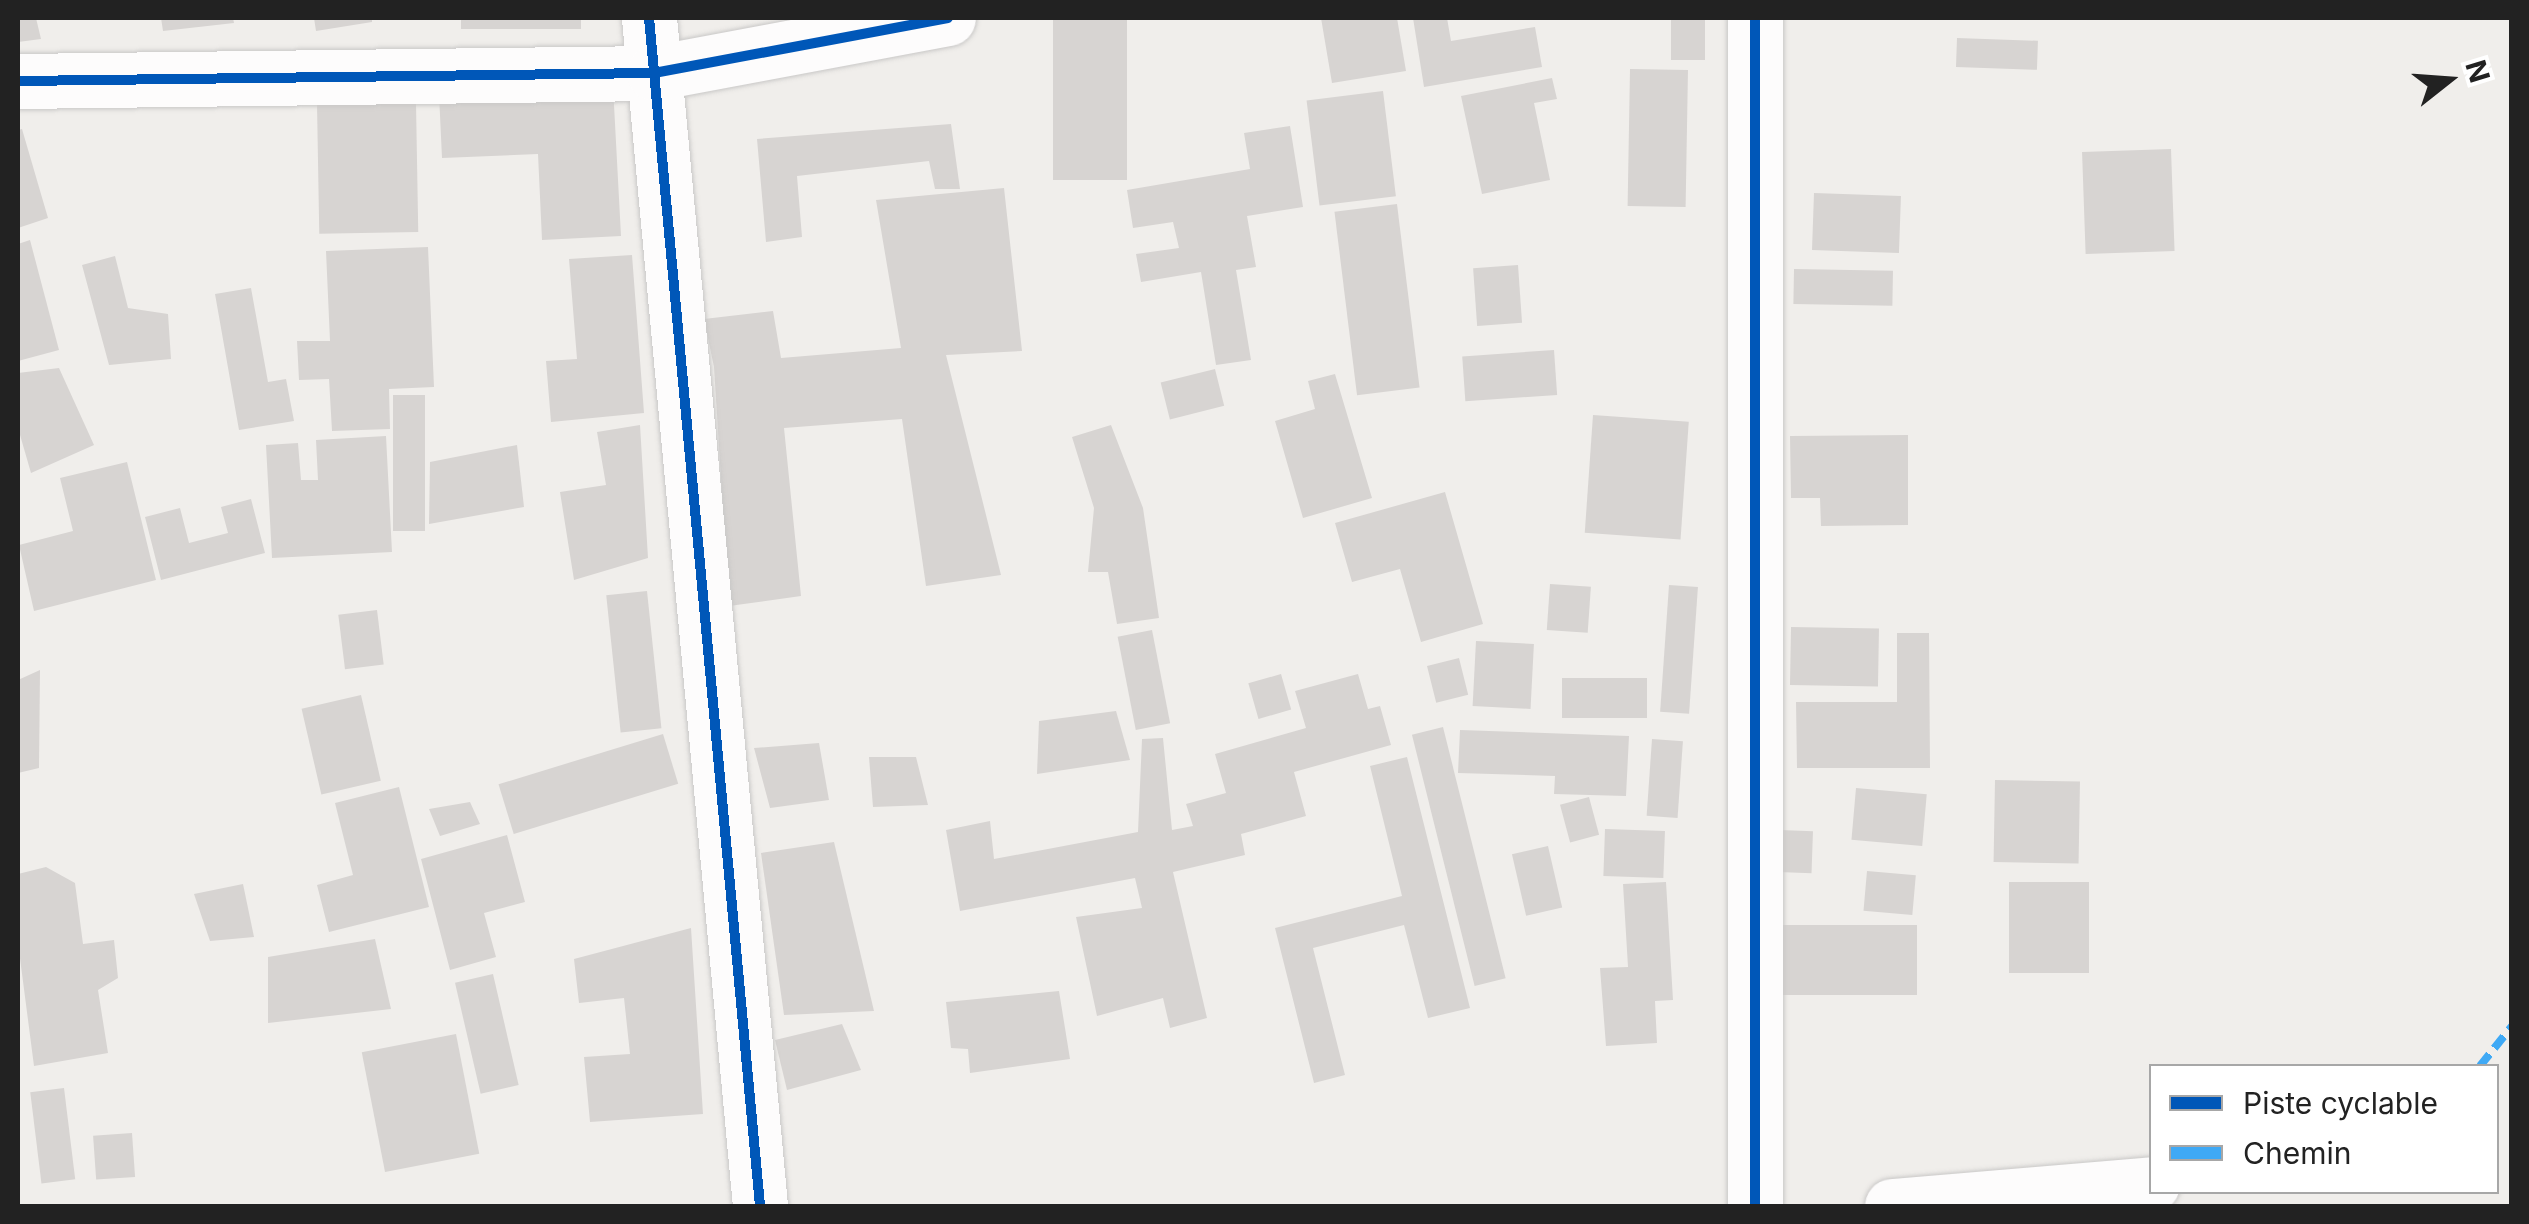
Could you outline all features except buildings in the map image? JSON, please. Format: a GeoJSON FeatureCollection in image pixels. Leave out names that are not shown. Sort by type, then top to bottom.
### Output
{"type":"FeatureCollection","features":[{"type":"Feature","properties":{"kind":"street"},"geometry":{"type":"LineString","coordinates":[[650,18],[760,1206]]}},
{"type":"Feature","properties":{"kind":"street"},"geometry":{"type":"LineString","coordinates":[[18,81],[654,74],[948,18]]}},
{"type":"Feature","properties":{"kind":"street"},"geometry":{"type":"LineString","coordinates":[[1755,18],[1756,1206]]}},
{"type":"Feature","properties":{"kind":"street"},"geometry":{"type":"LineString","coordinates":[[1892,1206],[2149,1184]]}},
{"type":"Feature","properties":{"kind":"marked path"},"geometry":{"type":"LineString","coordinates":[[2482,1064],[2512,1026]]}},
{"type":"Feature","properties":{"kind":"cycle path"},"geometry":{"type":"LineString","coordinates":[[649,18],[760,1206]]}},
{"type":"Feature","properties":{"kind":"cycle path"},"geometry":{"type":"LineString","coordinates":[[18,81],[654,73],[948,18]]}},
{"type":"Feature","properties":{"kind":"cycle path"},"geometry":{"type":"LineString","coordinates":[[1755,18],[1755,1206]]}}]}
